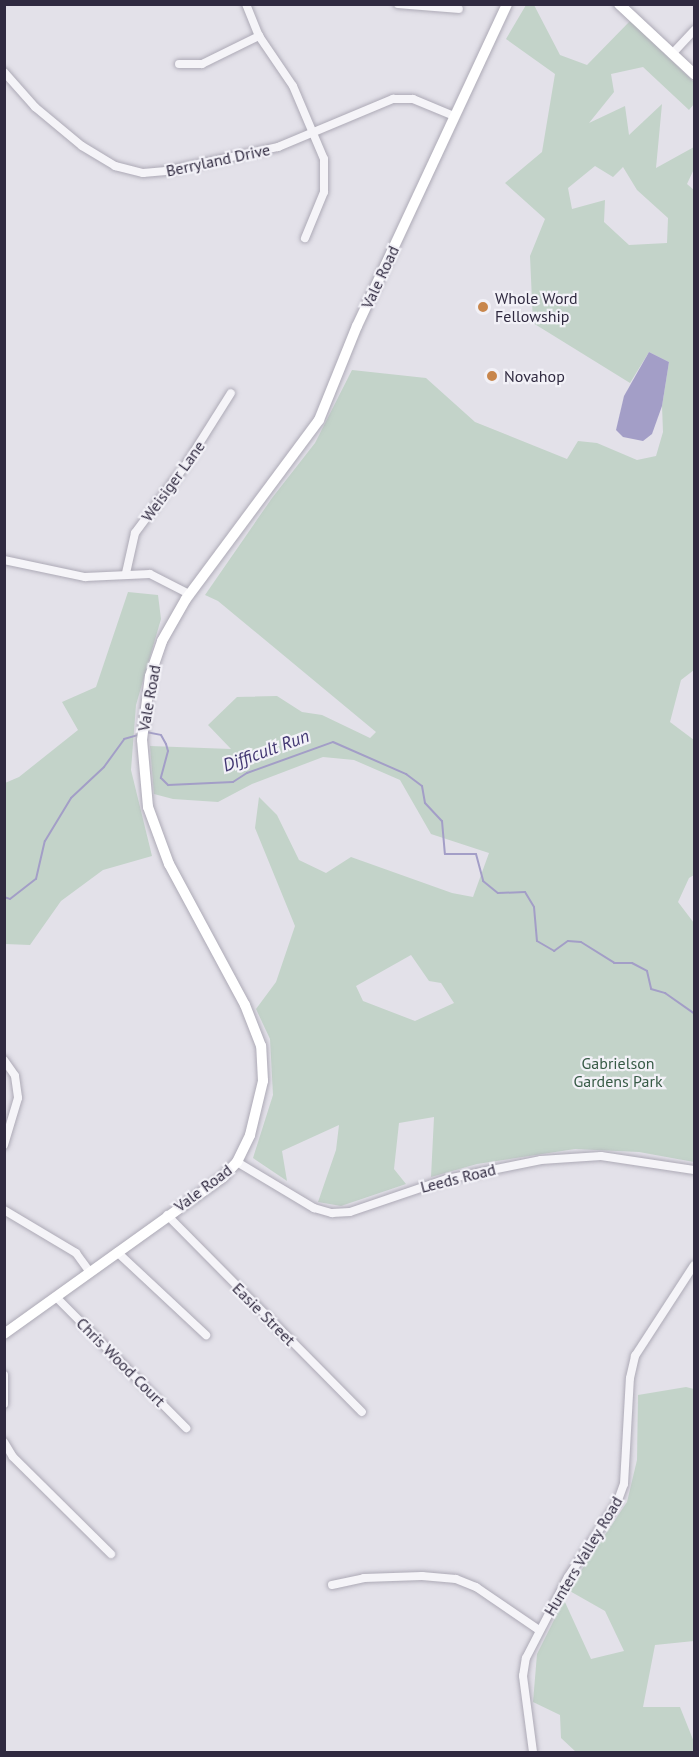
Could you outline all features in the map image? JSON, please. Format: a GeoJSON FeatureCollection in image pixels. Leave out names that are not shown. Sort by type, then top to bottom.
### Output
{"type":"FeatureCollection","features":[{"type":"Feature","properties":{"kind":"main road","name":"Vale Road"},"geometry":{"type":"LineString","coordinates":[[4,1334],[237,1162],[261,1098],[264,1070],[261,1046],[245,1005],[161,846],[148,807],[142,768],[143,725],[155,659],[189,594],[319,420],[357,326],[507,4]]}},
{"type":"Feature","properties":{"kind":"main road"},"geometry":{"type":"LineString","coordinates":[[619,4],[694,74]]}},
{"type":"Feature","properties":{"kind":"street"},"geometry":{"type":"LineString","coordinates":[[246,4],[259,36],[293,86],[316,134],[326,181],[305,238]]}},
{"type":"Feature","properties":{"kind":"street"},"geometry":{"type":"LineString","coordinates":[[398,4],[459,9]]}},
{"type":"Feature","properties":{"kind":"street"},"geometry":{"type":"LineString","coordinates":[[672,54],[694,30]]}},
{"type":"Feature","properties":{"kind":"street"},"geometry":{"type":"LineString","coordinates":[[179,64],[202,64],[259,36]]}},
{"type":"Feature","properties":{"kind":"street","name":"Berryland Drive"},"geometry":{"type":"LineString","coordinates":[[4,72],[35,107],[82,146],[109,164],[132,171],[166,171],[256,153],[316,134],[373,104],[393,99],[413,99],[454,116]]}},
{"type":"Feature","properties":{"kind":"street","name":"Weisiger Lane"},"geometry":{"type":"LineString","coordinates":[[126,573],[135,533],[185,466],[231,393]]}},
{"type":"Feature","properties":{"kind":"street"},"geometry":{"type":"LineString","coordinates":[[4,560],[85,577],[126,573],[158,576],[189,594]]}},
{"type":"Feature","properties":{"kind":"street"},"geometry":{"type":"LineString","coordinates":[[4,1060],[15,1076],[18,1098],[4,1145]]}},
{"type":"Feature","properties":{"kind":"street","name":"Leeds Road"},"geometry":{"type":"LineString","coordinates":[[237,1162],[314,1208],[332,1213],[350,1212],[447,1179],[541,1160],[601,1156],[694,1170]]}},
{"type":"Feature","properties":{"kind":"street"},"geometry":{"type":"LineString","coordinates":[[4,1210],[76,1253],[90,1272]]}},
{"type":"Feature","properties":{"kind":"street","name":"Easie Street"},"geometry":{"type":"LineString","coordinates":[[167,1215],[362,1413]]}},
{"type":"Feature","properties":{"kind":"street"},"geometry":{"type":"LineString","coordinates":[[117,1252],[206,1335]]}},
{"type":"Feature","properties":{"kind":"street","name":"Hunters Valley Road"},"geometry":{"type":"LineString","coordinates":[[533,1752],[524,1667],[539,1630],[568,1577],[617,1503],[624,1484],[630,1378],[635,1356],[694,1265]]}},
{"type":"Feature","properties":{"kind":"street","name":"Chris Wood Court"},"geometry":{"type":"LineString","coordinates":[[56,1297],[186,1428]]}},
{"type":"Feature","properties":{"kind":"street"},"geometry":{"type":"LineString","coordinates":[[4,1375],[4,1404]]}},
{"type":"Feature","properties":{"kind":"street"},"geometry":{"type":"LineString","coordinates":[[4,1443],[13,1456],[111,1554]]}},
{"type":"Feature","properties":{"kind":"street"},"geometry":{"type":"LineString","coordinates":[[332,1585],[364,1578],[422,1576],[456,1579],[476,1587],[539,1630]]}},
{"type":"Feature","properties":{"kind":"green space","name":"Gabrielson Gardens Park"},"geometry":{"type":"Polygon","coordinates":[[[526,5],[534,5],[560,55],[587,65],[630,21],[694,82],[694,104],[689,110],[643,67],[611,74],[614,92],[589,123],[625,106],[629,135],[662,104],[656,168],[694,147],[694,169],[687,184],[694,190],[694,670],[681,680],[670,722],[694,740],[694,875],[689,878],[678,902],[694,923],[694,1162],[639,1152],[575,1149],[477,1164],[431,1177],[434,1117],[399,1123],[394,1169],[406,1184],[341,1206],[318,1202],[336,1150],[339,1125],[282,1151],[287,1181],[253,1158],[273,1095],[270,1039],[256,1009],[276,982],[295,926],[255,828],[259,797],[277,815],[299,860],[326,873],[351,857],[452,893],[473,897],[489,853],[431,834],[400,780],[354,760],[323,757],[252,784],[218,802],[173,799],[154,794],[150,746],[231,749],[208,725],[237,697],[277,696],[302,712],[322,715],[370,738],[376,732],[218,601],[205,595],[272,498],[315,443],[352,370],[426,378],[475,422],[567,459],[578,441],[597,443],[637,460],[656,456],[663,432],[662,406],[669,362],[649,352],[630,383],[533,323],[530,256],[545,219],[505,183],[542,152],[555,74],[506,39],[526,5]],[[595,166],[568,188],[572,209],[605,200],[604,222],[629,245],[667,243],[668,218],[637,190],[623,167],[613,177],[595,166]],[[411,955],[356,986],[363,1001],[415,1021],[454,1003],[441,983],[429,981],[411,955]]]}},
{"type":"Feature","properties":{"kind":"green space"},"geometry":{"type":"Polygon","coordinates":[[[128,592],[158,595],[161,619],[136,705],[131,770],[152,856],[103,870],[61,901],[30,945],[5,944],[5,783],[19,777],[78,730],[62,702],[96,687],[128,592]]]}},
{"type":"Feature","properties":{"kind":"green space"},"geometry":{"type":"Polygon","coordinates":[[[686,1387],[694,1389],[694,1641],[655,1645],[643,1707],[680,1707],[694,1742],[694,1752],[576,1752],[561,1738],[560,1715],[533,1702],[537,1654],[564,1600],[591,1659],[624,1651],[605,1611],[568,1590],[627,1502],[637,1460],[638,1395],[686,1387]]]}},
{"type":"Feature","properties":{"kind":"shaded area"},"geometry":{"type":"Polygon","coordinates":[[[649,352],[669,362],[662,406],[652,434],[643,441],[623,437],[616,430],[624,396],[649,352]]]}},
{"type":"Feature","properties":{"kind":"waterway","name":"Difficult Run"},"geometry":{"type":"LineString","coordinates":[[146,732],[161,735],[166,744],[168,751],[161,778],[168,785],[233,782],[247,773],[333,742],[406,774],[422,786],[425,803],[442,821],[445,854],[476,854],[483,881],[498,893],[525,892],[534,907],[537,941],[554,951],[568,941],[581,942],[614,963],[632,963],[647,971],[651,989],[665,993],[694,1013]]}},
{"type":"Feature","properties":{"kind":"waterway","name":"Difficult Run"},"geometry":{"type":"LineString","coordinates":[[4,897],[10,899],[36,879],[45,841],[71,798],[104,767],[124,739],[138,735]]}},
{"type":"Feature","properties":{"kind":"place","name":"Whole Word Fellowship"},"geometry":{"type":"Point","coordinates":[483,307]}},
{"type":"Feature","properties":{"kind":"place","name":"Novahop"},"geometry":{"type":"Point","coordinates":[492,376]}}]}
